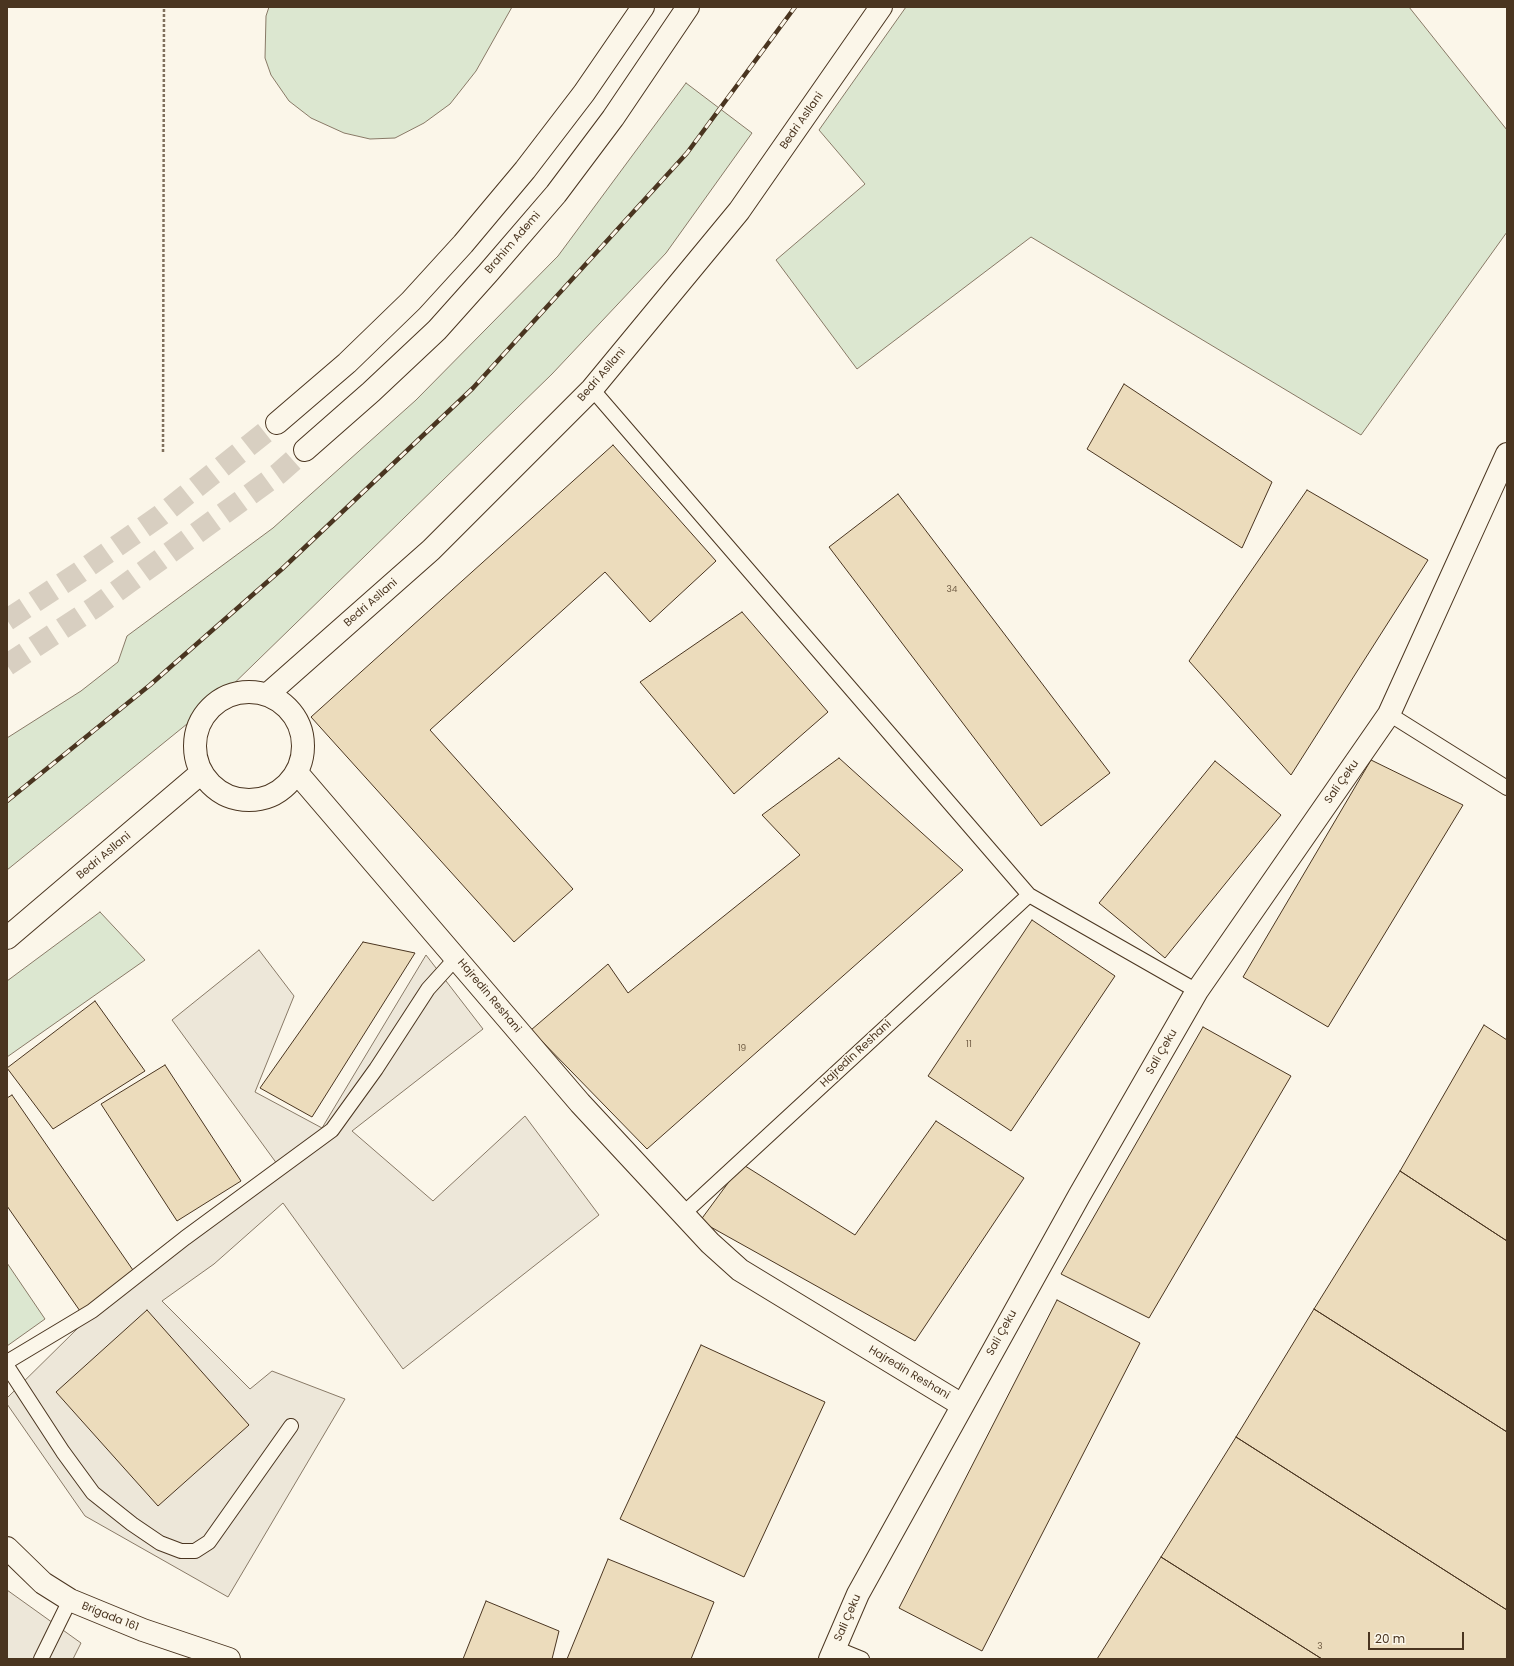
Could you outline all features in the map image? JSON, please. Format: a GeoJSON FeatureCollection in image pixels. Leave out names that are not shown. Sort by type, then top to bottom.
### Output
{"type":"FeatureCollection","features":[{"type":"Feature","properties":{"kind":"street"},"geometry":{"type":"LineString","coordinates":[[276,423],[347,363],[411,301],[463,244],[524,170],[584,93],[643,7]]}},
{"type":"Feature","properties":{"kind":"street","name":"Brahim Ademi"},"geometry":{"type":"LineString","coordinates":[[305,450],[371,392],[437,330],[488,273],[556,194],[608,124],[688,7]]}},
{"type":"Feature","properties":{"kind":"street","name":"Bedri Asllani"},"geometry":{"type":"LineString","coordinates":[[268,694],[431,550],[592,389],[739,211],[881,7]]}},
{"type":"Feature","properties":{"kind":"street","name":"Sali Çeku"},"geometry":{"type":"LineString","coordinates":[[832,1654],[858,1594],[962,1405],[1079,1196],[1197,991],[1389,714],[1507,454]]}},
{"type":"Feature","properties":{"kind":"street"},"geometry":{"type":"LineString","coordinates":[[249,691],[268,694],[284,703],[296,718],[303,735],[303,754],[298,774],[285,787],[269,797],[250,801],[231,798],[214,788],[201,773],[195,755],[195,736],[202,718],[214,704],[230,694],[249,691]]}},
{"type":"Feature","properties":{"kind":"street","name":"Bedri Asllani"},"geometry":{"type":"LineString","coordinates":[[7,938],[201,773]]}},
{"type":"Feature","properties":{"kind":"street","name":"Hajredin Reshani"},"geometry":{"type":"LineString","coordinates":[[298,774],[580,1103],[710,1243],[740,1270],[962,1405]]}},
{"type":"Feature","properties":{"kind":"street","name":"Brigada 161"},"geometry":{"type":"LineString","coordinates":[[7,1548],[43,1583],[70,1600],[150,1632],[229,1659]]}},
{"type":"Feature","properties":{"kind":"lane"},"geometry":{"type":"LineString","coordinates":[[592,389],[1029,895],[1197,991]]}},
{"type":"Feature","properties":{"kind":"lane"},"geometry":{"type":"LineString","coordinates":[[1389,714],[1507,788]]}},
{"type":"Feature","properties":{"kind":"lane","name":"Hajredin Reshani"},"geometry":{"type":"LineString","coordinates":[[683,1214],[1029,895]]}},
{"type":"Feature","properties":{"kind":"lane"},"geometry":{"type":"LineString","coordinates":[[7,1362],[92,1311],[185,1238],[332,1130],[376,1069],[428,989],[456,958]]}},
{"type":"Feature","properties":{"kind":"lane"},"geometry":{"type":"LineString","coordinates":[[7,1366],[63,1452],[93,1493],[132,1524],[160,1543],[181,1551],[195,1551],[209,1542],[291,1426]]}},
{"type":"Feature","properties":{"kind":"lane"},"geometry":{"type":"LineString","coordinates":[[41,1659],[70,1600]]}},
{"type":"Feature","properties":{"kind":"lane"},"geometry":{"type":"LineString","coordinates":[[832,1654],[862,1659]]}},
{"type":"Feature","properties":{"kind":"path"},"geometry":{"type":"LineString","coordinates":[[163,452],[164,7]]}},
{"type":"Feature","properties":{"kind":"green space"},"geometry":{"type":"Polygon","coordinates":[[[269,7],[512,7],[476,71],[450,104],[424,123],[395,138],[370,139],[344,133],[311,118],[289,101],[271,75],[265,58],[266,16],[269,7]]]}},
{"type":"Feature","properties":{"kind":"green space"},"geometry":{"type":"Polygon","coordinates":[[[906,7],[1409,7],[1507,130],[1507,232],[1361,435],[1031,237],[857,369],[776,260],[865,184],[819,130],[906,7]]]}},
{"type":"Feature","properties":{"kind":"green space"},"geometry":{"type":"Polygon","coordinates":[[[686,83],[752,133],[666,253],[552,374],[219,698],[7,870],[7,738],[81,691],[118,662],[127,636],[273,528],[416,400],[558,256],[686,83]]]}},
{"type":"Feature","properties":{"kind":"green space"},"geometry":{"type":"Polygon","coordinates":[[[100,912],[145,960],[7,1057],[7,981],[100,912]]]}},
{"type":"Feature","properties":{"kind":"green space"},"geometry":{"type":"Polygon","coordinates":[[[7,1263],[45,1319],[7,1346],[7,1263]]]}},
{"type":"Feature","properties":{"kind":"shaded area"},"geometry":{"type":"Polygon","coordinates":[[[259,950],[294,996],[255,1092],[322,1128],[426,955],[483,1029],[352,1131],[433,1201],[525,1116],[599,1215],[403,1369],[283,1203],[214,1264],[162,1301],[250,1389],[272,1371],[345,1399],[228,1597],[85,1516],[7,1404],[7,1398],[147,1260],[280,1168],[172,1020],[259,950]]]}},
{"type":"Feature","properties":{"kind":"shaded area"},"geometry":{"type":"Polygon","coordinates":[[[7,1590],[81,1643],[73,1659],[7,1659],[7,1590]]]}},
{"type":"Feature","properties":{"kind":"building"},"geometry":{"type":"Polygon","coordinates":[[[1124,384],[1272,482],[1242,548],[1087,449],[1124,384]]]}},
{"type":"Feature","properties":{"kind":"building"},"geometry":{"type":"Polygon","coordinates":[[[613,445],[716,561],[650,622],[605,572],[430,730],[573,889],[514,942],[311,717],[613,445]]]}},
{"type":"Feature","properties":{"kind":"building"},"geometry":{"type":"Polygon","coordinates":[[[1307,490],[1428,560],[1291,775],[1189,661],[1307,490]]]}},
{"type":"Feature","properties":{"kind":"building"},"geometry":{"type":"Polygon","coordinates":[[[898,494],[1110,773],[1041,826],[829,547],[898,494]]]}},
{"type":"Feature","properties":{"kind":"building"},"geometry":{"type":"Polygon","coordinates":[[[742,612],[828,712],[734,794],[640,682],[742,612]]]}},
{"type":"Feature","properties":{"kind":"building"},"geometry":{"type":"Polygon","coordinates":[[[839,758],[963,870],[647,1149],[531,1030],[608,964],[628,993],[800,855],[762,815],[839,758]]]}},
{"type":"Feature","properties":{"kind":"building"},"geometry":{"type":"Polygon","coordinates":[[[1371,760],[1463,805],[1328,1027],[1243,977],[1371,760]]]}},
{"type":"Feature","properties":{"kind":"building"},"geometry":{"type":"Polygon","coordinates":[[[1215,761],[1281,815],[1165,958],[1099,903],[1215,761]]]}},
{"type":"Feature","properties":{"kind":"building"},"geometry":{"type":"Polygon","coordinates":[[[1032,920],[1115,976],[1011,1131],[928,1076],[1032,920]]]}},
{"type":"Feature","properties":{"kind":"building"},"geometry":{"type":"Polygon","coordinates":[[[363,942],[415,953],[312,1117],[260,1088],[363,942]]]}},
{"type":"Feature","properties":{"kind":"building"},"geometry":{"type":"Polygon","coordinates":[[[95,1001],[145,1071],[53,1129],[7,1068],[95,1001]]]}},
{"type":"Feature","properties":{"kind":"building"},"geometry":{"type":"Polygon","coordinates":[[[1484,1025],[1507,1040],[1507,1241],[1400,1171],[1484,1025]]]}},
{"type":"Feature","properties":{"kind":"building"},"geometry":{"type":"Polygon","coordinates":[[[1203,1027],[1291,1076],[1149,1318],[1061,1274],[1203,1027]]]}},
{"type":"Feature","properties":{"kind":"building"},"geometry":{"type":"Polygon","coordinates":[[[165,1065],[241,1181],[177,1221],[101,1104],[165,1065]]]}},
{"type":"Feature","properties":{"kind":"building"},"geometry":{"type":"Polygon","coordinates":[[[12,1095],[135,1273],[80,1311],[7,1206],[7,1098],[12,1095]]]}},
{"type":"Feature","properties":{"kind":"building"},"geometry":{"type":"Polygon","coordinates":[[[936,1121],[1024,1178],[915,1341],[700,1221],[742,1164],[855,1235],[936,1121]]]}},
{"type":"Feature","properties":{"kind":"building"},"geometry":{"type":"Polygon","coordinates":[[[1400,1171],[1507,1241],[1507,1432],[1314,1309],[1400,1171]]]}},
{"type":"Feature","properties":{"kind":"building"},"geometry":{"type":"Polygon","coordinates":[[[1057,1300],[1140,1343],[982,1651],[899,1608],[1057,1300]]]}},
{"type":"Feature","properties":{"kind":"building"},"geometry":{"type":"Polygon","coordinates":[[[1314,1309],[1507,1432],[1507,1610],[1236,1437],[1314,1309]]]}},
{"type":"Feature","properties":{"kind":"building"},"geometry":{"type":"Polygon","coordinates":[[[147,1310],[249,1425],[158,1506],[56,1392],[147,1310]]]}},
{"type":"Feature","properties":{"kind":"building"},"geometry":{"type":"Polygon","coordinates":[[[701,1345],[825,1402],[744,1577],[620,1519],[701,1345]]]}},
{"type":"Feature","properties":{"kind":"building"},"geometry":{"type":"Polygon","coordinates":[[[1236,1437],[1507,1610],[1507,1659],[1322,1659],[1161,1557],[1236,1437]]]}},
{"type":"Feature","properties":{"kind":"building"},"geometry":{"type":"Polygon","coordinates":[[[1161,1557],[1322,1659],[1097,1659],[1161,1557]]]}},
{"type":"Feature","properties":{"kind":"building"},"geometry":{"type":"Polygon","coordinates":[[[608,1559],[714,1602],[691,1659],[567,1659],[608,1559]]]}},
{"type":"Feature","properties":{"kind":"building"},"geometry":{"type":"Polygon","coordinates":[[[486,1601],[559,1631],[552,1659],[463,1659],[486,1601]]]}},
{"type":"Feature","properties":{"kind":"tunnel"},"geometry":{"type":"LineString","coordinates":[[7,620],[80,572],[161,515],[277,423]]}},
{"type":"Feature","properties":{"kind":"tunnel"},"geometry":{"type":"LineString","coordinates":[[7,665],[95,607],[278,474],[305,450]]}},
{"type":"Feature","properties":{"kind":"railway"},"geometry":{"type":"LineString","coordinates":[[7,801],[150,685],[282,569],[473,388],[687,153],[795,7]]}}]}
